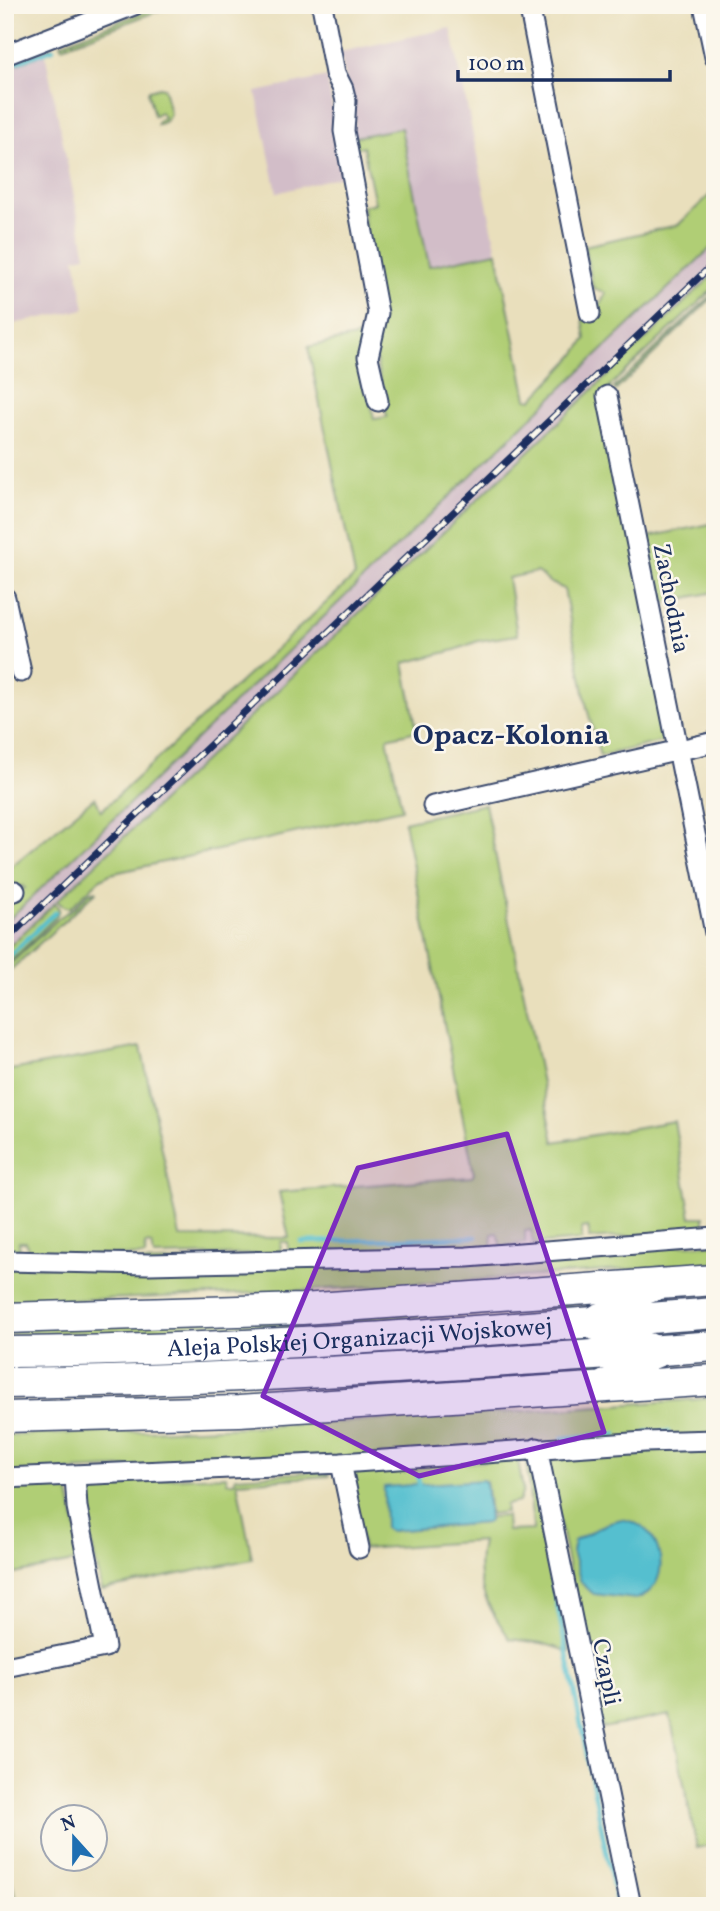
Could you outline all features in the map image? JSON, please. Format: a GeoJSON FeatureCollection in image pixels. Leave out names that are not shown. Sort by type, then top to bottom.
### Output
{"type":"FeatureCollection","features":[{"type":"Feature","properties":{"kind":"highway"},"geometry":{"type":"LineString","coordinates":[[5,1318],[302,1309],[715,1280]]}},
{"type":"Feature","properties":{"kind":"highway","name":"Aleja Polskiej Organizacji Wojskowej"},"geometry":{"type":"LineString","coordinates":[[5,1352],[304,1342],[715,1313]]}},
{"type":"Feature","properties":{"kind":"highway","name":"Aleja Polskiej Organizacji Wojskowej"},"geometry":{"type":"LineString","coordinates":[[5,1383],[127,1382],[304,1375],[715,1346]]}},
{"type":"Feature","properties":{"kind":"highway"},"geometry":{"type":"LineString","coordinates":[[5,1417],[239,1411],[715,1380]]}},
{"type":"Feature","properties":{"kind":"street"},"geometry":{"type":"LineString","coordinates":[[5,55],[96,12],[134,5]]}},
{"type":"Feature","properties":{"kind":"street"},"geometry":{"type":"LineString","coordinates":[[322,5],[335,73],[343,89],[346,112],[344,131],[378,313],[368,358],[378,401]]}},
{"type":"Feature","properties":{"kind":"street"},"geometry":{"type":"LineString","coordinates":[[528,5],[590,313]]}},
{"type":"Feature","properties":{"kind":"street"},"geometry":{"type":"LineString","coordinates":[[704,5],[715,57]]}},
{"type":"Feature","properties":{"kind":"street","name":"Zachodnia"},"geometry":{"type":"LineString","coordinates":[[607,396],[715,933]]}},
{"type":"Feature","properties":{"kind":"street"},"geometry":{"type":"LineString","coordinates":[[5,598],[21,672]]}},
{"type":"Feature","properties":{"kind":"street"},"geometry":{"type":"LineString","coordinates":[[433,806],[715,742]]}},
{"type":"Feature","properties":{"kind":"street"},"geometry":{"type":"LineString","coordinates":[[5,1261],[149,1264],[467,1257],[715,1238]]}},
{"type":"Feature","properties":{"kind":"street"},"geometry":{"type":"LineString","coordinates":[[569,1325],[678,1283]]}},
{"type":"Feature","properties":{"kind":"street"},"geometry":{"type":"LineString","coordinates":[[571,1291],[671,1317]]}},
{"type":"Feature","properties":{"kind":"street"},"geometry":{"type":"LineString","coordinates":[[575,1357],[671,1317]]}},
{"type":"Feature","properties":{"kind":"street"},"geometry":{"type":"LineString","coordinates":[[569,1325],[680,1349]]}},
{"type":"Feature","properties":{"kind":"street"},"geometry":{"type":"LineString","coordinates":[[578,1390],[680,1349]]}},
{"type":"Feature","properties":{"kind":"street"},"geometry":{"type":"LineString","coordinates":[[575,1357],[681,1383]]}},
{"type":"Feature","properties":{"kind":"street"},"geometry":{"type":"LineString","coordinates":[[5,1478],[341,1463],[645,1441],[715,1440]]}},
{"type":"Feature","properties":{"kind":"street","name":"Czapli"},"geometry":{"type":"LineString","coordinates":[[537,1448],[631,1906]]}},
{"type":"Feature","properties":{"kind":"street"},"geometry":{"type":"LineString","coordinates":[[341,1463],[359,1548]]}},
{"type":"Feature","properties":{"kind":"street"},"geometry":{"type":"LineString","coordinates":[[5,1667],[105,1647],[77,1507],[75,1475]]}},
{"type":"Feature","properties":{"kind":"highlighted area"},"geometry":{"type":"Polygon","coordinates":[[[507,1134],[604,1432],[419,1476],[263,1396],[358,1168],[507,1134]]]}},
{"type":"Feature","properties":{"kind":"shaded area"},"geometry":{"type":"Polygon","coordinates":[[[451,28],[497,252],[429,266],[401,129],[350,138],[348,126],[355,124],[340,52],[451,28]]]}},
{"type":"Feature","properties":{"kind":"shaded area"},"geometry":{"type":"Polygon","coordinates":[[[45,53],[86,256],[75,258],[85,309],[8,325],[5,313],[5,69],[45,53]]]}},
{"type":"Feature","properties":{"kind":"shaded area"},"geometry":{"type":"Polygon","coordinates":[[[327,77],[345,175],[277,193],[256,92],[327,77]]]}},
{"type":"Feature","properties":{"kind":"shaded area"},"geometry":{"type":"Polygon","coordinates":[[[715,244],[715,273],[5,950],[5,923],[715,244]]]}},
{"type":"Feature","properties":{"kind":"green space"},"geometry":{"type":"Polygon","coordinates":[[[162,5],[171,6],[62,47],[60,44],[162,5]]]}},
{"type":"Feature","properties":{"kind":"green space"},"geometry":{"type":"Polygon","coordinates":[[[52,47],[53,50],[5,69],[6,64],[52,47]]]}},
{"type":"Feature","properties":{"kind":"green space"},"geometry":{"type":"Polygon","coordinates":[[[164,88],[170,114],[166,121],[157,125],[164,117],[160,112],[154,116],[148,93],[149,90],[164,88]]]}},
{"type":"Feature","properties":{"kind":"green space"},"geometry":{"type":"Polygon","coordinates":[[[401,128],[429,266],[497,252],[527,399],[532,400],[573,357],[586,339],[583,319],[594,315],[606,293],[593,288],[584,246],[678,225],[715,190],[715,244],[5,923],[5,899],[25,888],[5,890],[5,860],[8,869],[95,797],[101,811],[355,576],[308,347],[364,335],[362,357],[374,419],[387,417],[375,355],[363,206],[375,203],[363,147],[352,149],[350,138],[401,128]]]}},
{"type":"Feature","properties":{"kind":"green space"},"geometry":{"type":"Polygon","coordinates":[[[715,273],[715,287],[610,386],[668,740],[600,756],[587,708],[564,589],[537,572],[508,578],[517,635],[478,641],[404,663],[417,731],[387,738],[402,809],[110,874],[99,880],[70,908],[57,901],[715,273]]]}},
{"type":"Feature","properties":{"kind":"green space"},"geometry":{"type":"Polygon","coordinates":[[[715,292],[715,295],[616,390],[614,388],[715,292]]]}},
{"type":"Feature","properties":{"kind":"green space"},"geometry":{"type":"Polygon","coordinates":[[[715,523],[715,592],[656,604],[643,538],[715,523]]]}},
{"type":"Feature","properties":{"kind":"green space"},"geometry":{"type":"Polygon","coordinates":[[[485,804],[554,1142],[674,1121],[691,1217],[704,1217],[704,1231],[590,1239],[588,1227],[582,1228],[582,1240],[533,1244],[531,1230],[525,1231],[525,1243],[501,1247],[497,1233],[492,1234],[491,1247],[288,1252],[288,1242],[281,1242],[280,1254],[154,1256],[152,1245],[146,1244],[145,1256],[29,1254],[26,1242],[19,1242],[20,1253],[5,1257],[5,1071],[141,1047],[180,1237],[289,1238],[279,1192],[472,1177],[474,1174],[404,822],[485,804]]]}},
{"type":"Feature","properties":{"kind":"green space"},"geometry":{"type":"Polygon","coordinates":[[[97,891],[5,975],[5,969],[60,917],[89,893],[97,891]]]}},
{"type":"Feature","properties":{"kind":"green space"},"geometry":{"type":"Polygon","coordinates":[[[55,903],[59,909],[56,917],[5,967],[5,950],[55,903]]]}},
{"type":"Feature","properties":{"kind":"green space"},"geometry":{"type":"Polygon","coordinates":[[[715,1244],[715,1263],[271,1292],[5,1301],[5,1267],[715,1244]]]}},
{"type":"Feature","properties":{"kind":"green space"},"geometry":{"type":"Polygon","coordinates":[[[573,1305],[563,1308],[316,1324],[5,1334],[5,1327],[573,1305]]]}},
{"type":"Feature","properties":{"kind":"green space"},"geometry":{"type":"Polygon","coordinates":[[[570,1338],[571,1342],[418,1356],[5,1372],[5,1363],[570,1338]]]}},
{"type":"Feature","properties":{"kind":"green space"},"geometry":{"type":"Polygon","coordinates":[[[715,1398],[715,1435],[355,1457],[5,1473],[5,1435],[360,1421],[715,1398]]]}},
{"type":"Feature","properties":{"kind":"green space"},"geometry":{"type":"Polygon","coordinates":[[[715,1446],[715,1844],[697,1848],[670,1715],[602,1728],[546,1457],[715,1446]]]}},
{"type":"Feature","properties":{"kind":"green space"},"geometry":{"type":"Polygon","coordinates":[[[528,1456],[532,1460],[570,1652],[542,1643],[510,1639],[494,1615],[484,1593],[479,1570],[482,1541],[363,1549],[347,1471],[518,1459],[523,1491],[519,1502],[505,1505],[506,1512],[490,1514],[486,1481],[390,1531],[486,1523],[490,1517],[506,1516],[507,1531],[533,1530],[528,1456]]]}},
{"type":"Feature","properties":{"kind":"green space"},"geometry":{"type":"Polygon","coordinates":[[[326,1471],[329,1476],[237,1482],[252,1559],[102,1590],[86,1517],[86,1490],[89,1481],[226,1476],[227,1482],[234,1482],[236,1477],[326,1471]]]}},
{"type":"Feature","properties":{"kind":"green space"},"geometry":{"type":"Polygon","coordinates":[[[5,1483],[67,1484],[83,1560],[5,1576],[5,1483]]]}},
{"type":"Feature","properties":{"kind":"green space"},"geometry":{"type":"Polygon","coordinates":[[[5,1848],[17,1906],[5,1906],[5,1848]]]}},
{"type":"Feature","properties":{"kind":"water"},"geometry":{"type":"Polygon","coordinates":[[[483,1480],[486,1483],[489,1521],[486,1523],[390,1531],[385,1528],[384,1487],[483,1480]]]}},
{"type":"Feature","properties":{"kind":"water"},"geometry":{"type":"Polygon","coordinates":[[[622,1519],[647,1531],[654,1540],[660,1559],[658,1579],[646,1594],[636,1599],[594,1594],[587,1589],[581,1582],[572,1552],[574,1541],[610,1522],[622,1519]]]}},
{"type":"Feature","properties":{"kind":"waterway"},"geometry":{"type":"LineString","coordinates":[[7,66],[53,49]]}},
{"type":"Feature","properties":{"kind":"waterway"},"geometry":{"type":"LineString","coordinates":[[5,960],[55,912]]}},
{"type":"Feature","properties":{"kind":"waterway"},"geometry":{"type":"LineString","coordinates":[[301,1242],[476,1237]]}},
{"type":"Feature","properties":{"kind":"waterway"},"geometry":{"type":"LineString","coordinates":[[646,1432],[668,1432]]}},
{"type":"Feature","properties":{"kind":"waterway"},"geometry":{"type":"LineString","coordinates":[[562,1438],[616,1434]]}},
{"type":"Feature","properties":{"kind":"waterway"},"geometry":{"type":"LineString","coordinates":[[418,1476],[419,1484]]}},
{"type":"Feature","properties":{"kind":"waterway"},"geometry":{"type":"LineString","coordinates":[[549,1564],[617,1906]]}},
{"type":"Feature","properties":{"kind":"railway"},"geometry":{"type":"LineString","coordinates":[[5,941],[715,262]]}},
{"type":"Feature","properties":{"kind":"district","name":"Opacz-Kolonia"},"geometry":{"type":"Point","coordinates":[511,734]}}]}
